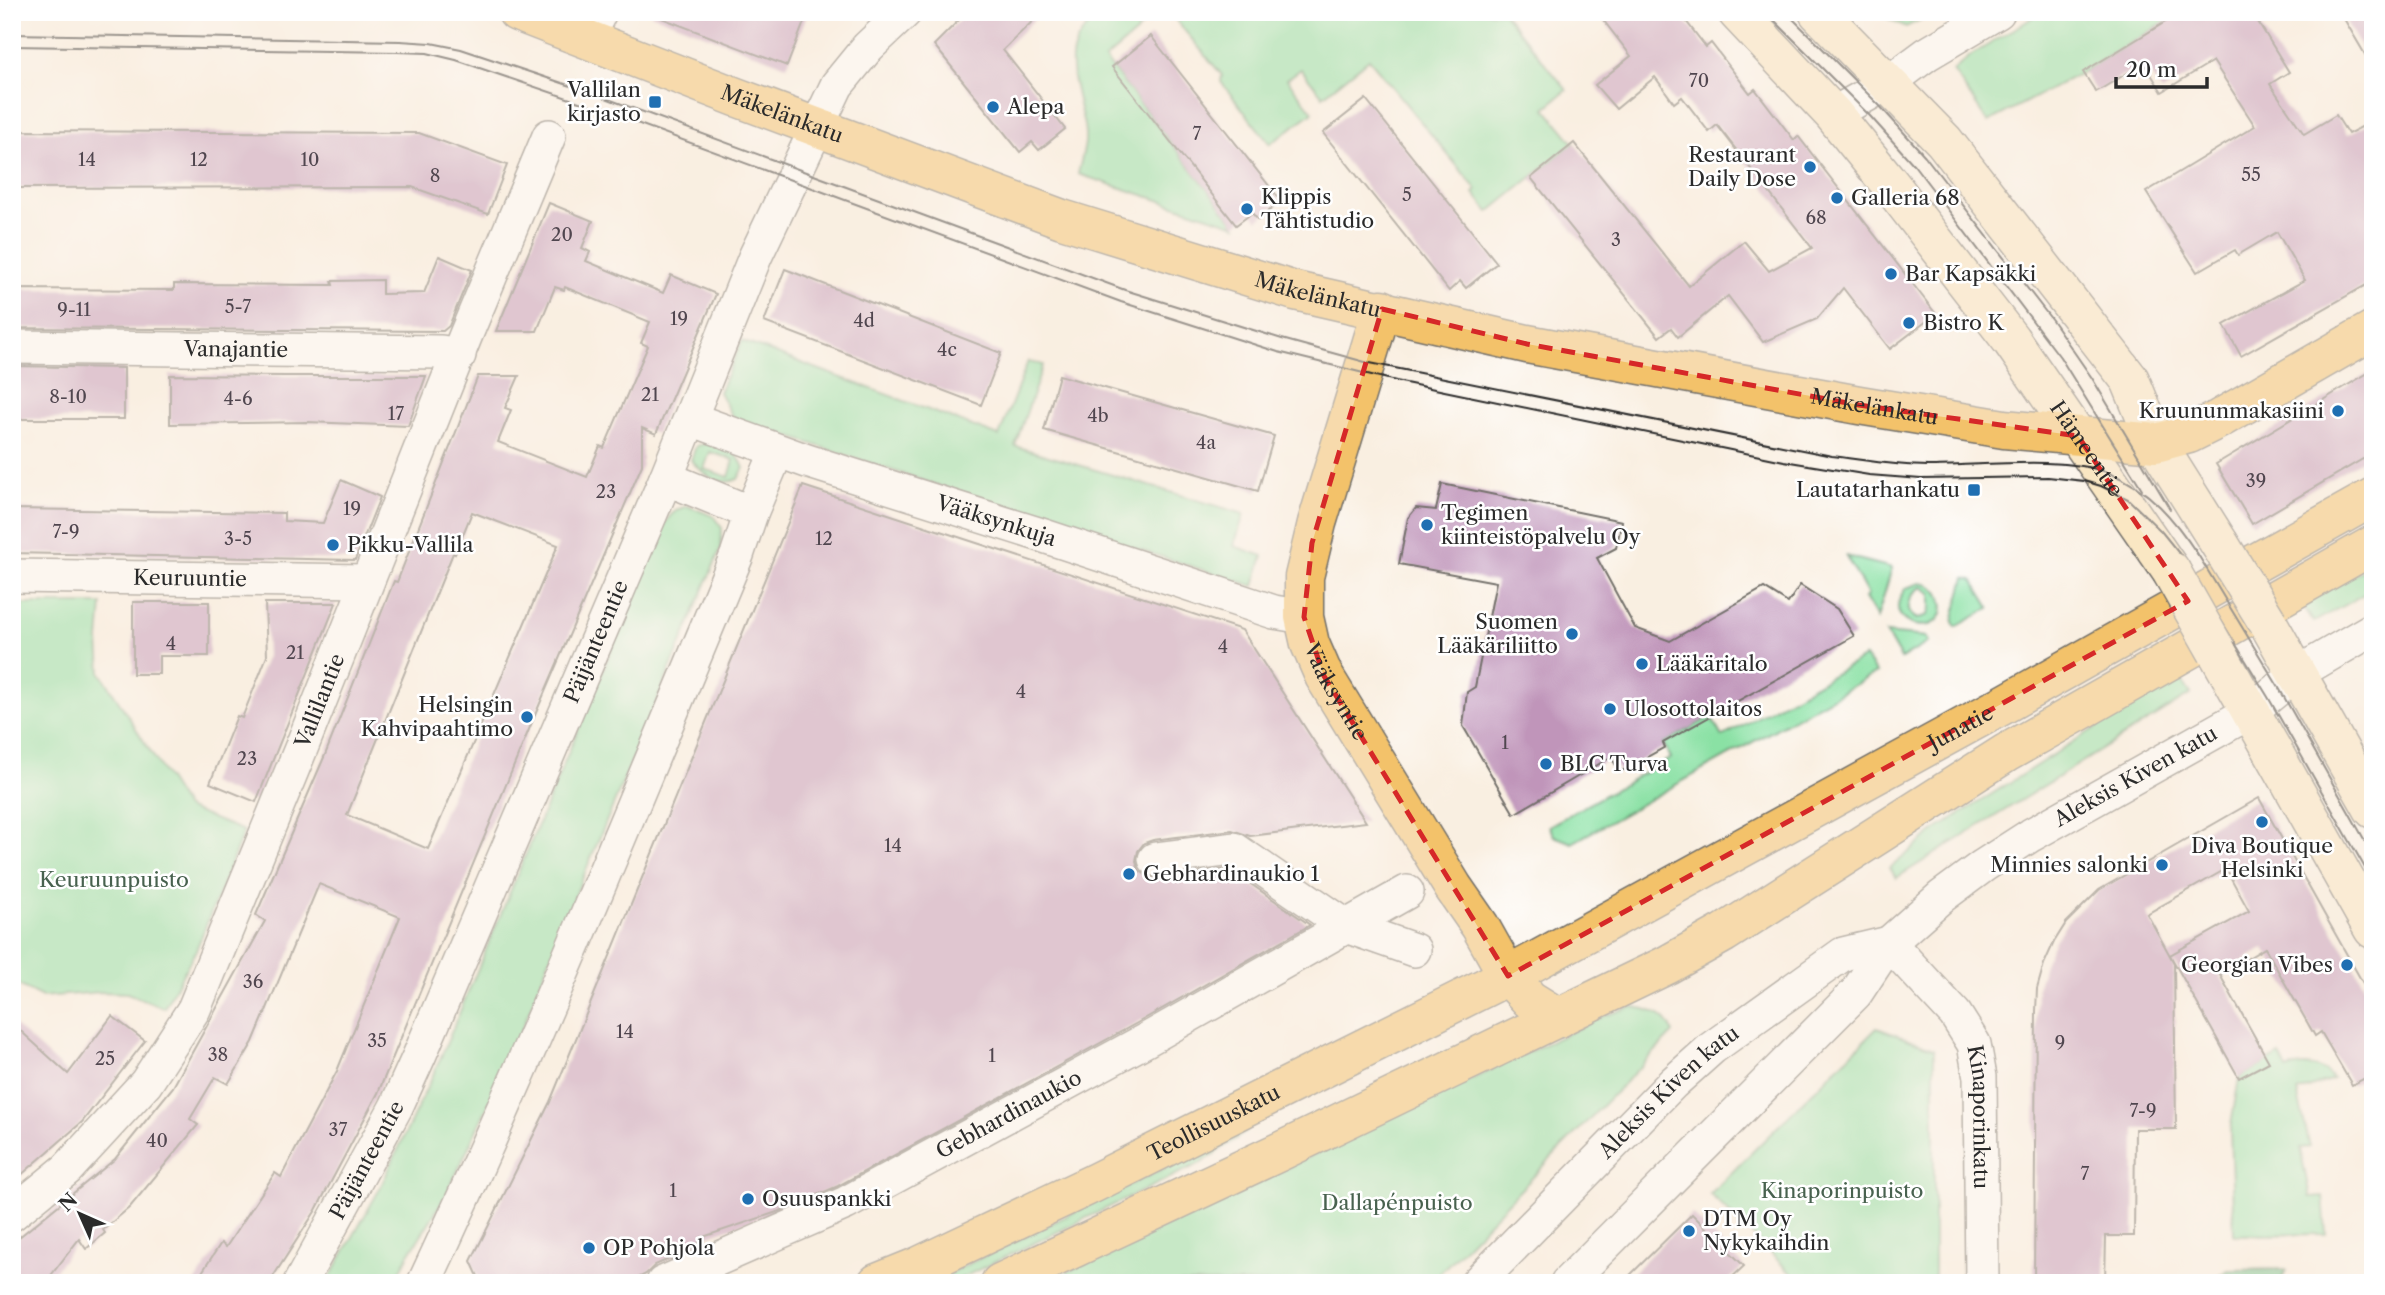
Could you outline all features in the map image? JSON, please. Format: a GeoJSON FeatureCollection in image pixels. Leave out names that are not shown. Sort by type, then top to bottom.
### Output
{"type":"FeatureCollection","features":[{"type":"Feature","properties":{"kind":"main road","name":"Mäkelänkatu"},"geometry":{"type":"LineString","coordinates":[[517,12],[593,26],[817,127],[1062,219],[1295,291],[1527,344],[1833,400],[2004,429],[2156,443]]}},
{"type":"Feature","properties":{"kind":"main road","name":"Hämeentie"},"geometry":{"type":"LineString","coordinates":[[1737,12],[1833,114],[2011,340],[2078,436],[2171,571],[2373,929]]}},
{"type":"Feature","properties":{"kind":"main road"},"geometry":{"type":"LineString","coordinates":[[1818,12],[1944,141],[2130,380],[2156,443],[2268,622],[2373,809]]}},
{"type":"Feature","properties":{"kind":"main road","name":"Vääksyntie"},"geometry":{"type":"LineString","coordinates":[[1382,309],[1304,577],[1304,617],[1310,643],[1324,676],[1453,887],[1480,926],[1508,976],[1530,1000],[1559,1018]]}},
{"type":"Feature","properties":{"kind":"main road"},"geometry":{"type":"LineString","coordinates":[[2130,514],[2127,499],[2133,475],[2141,460],[2156,443],[2189,433],[2219,419],[2373,330]]}},
{"type":"Feature","properties":{"kind":"main road","name":"Junatie"},"geometry":{"type":"LineString","coordinates":[[1546,955],[2014,699],[2373,497]]}},
{"type":"Feature","properties":{"kind":"main road","name":"Junatie"},"geometry":{"type":"LineString","coordinates":[[1559,1018],[1667,965],[1724,933],[2006,753],[2373,545]]}},
{"type":"Feature","properties":{"kind":"main road","name":"Teollisuuskatu"},"geometry":{"type":"LineString","coordinates":[[877,1283],[919,1266],[1102,1179],[1546,955]]}},
{"type":"Feature","properties":{"kind":"main road"},"geometry":{"type":"LineString","coordinates":[[1000,1283],[1559,1018]]}},
{"type":"Feature","properties":{"kind":"street","name":"Päijänteentie"},"geometry":{"type":"LineString","coordinates":[[300,1283],[411,1075],[691,419],[755,257],[843,76],[868,47],[905,12]]}},
{"type":"Feature","properties":{"kind":"street"},"geometry":{"type":"LineString","coordinates":[[1833,114],[1888,83],[1927,54],[1998,12]]}},
{"type":"Feature","properties":{"kind":"street","name":"Vallilantie"},"geometry":{"type":"LineString","coordinates":[[12,1214],[67,1169],[146,1083],[194,1009],[549,136]]}},
{"type":"Feature","properties":{"kind":"street","name":"Vanajantie"},"geometry":{"type":"LineString","coordinates":[[12,347],[441,352],[458,355]]}},
{"type":"Feature","properties":{"kind":"street","name":"Vääksynkuja"},"geometry":{"type":"LineString","coordinates":[[691,419],[777,451],[1274,612],[1304,617]]}},
{"type":"Feature","properties":{"kind":"street"},"geometry":{"type":"LineString","coordinates":[[424,1283],[475,1174],[600,881],[737,555],[777,451]]}},
{"type":"Feature","properties":{"kind":"street"},"geometry":{"type":"LineString","coordinates":[[666,478],[751,513]]}},
{"type":"Feature","properties":{"kind":"street","name":"Keuruuntie"},"geometry":{"type":"LineString","coordinates":[[12,576],[367,581]]}},
{"type":"Feature","properties":{"kind":"street","name":"Aleksis Kiven katu"},"geometry":{"type":"LineString","coordinates":[[1567,1283],[1856,993],[1889,943],[1941,897],[2031,835],[2250,712],[2296,674],[2373,629]]}},
{"type":"Feature","properties":{"kind":"street"},"geometry":{"type":"LineString","coordinates":[[1155,859],[1234,849],[1346,926],[1414,950]]}},
{"type":"Feature","properties":{"kind":"street","name":"Gebhardinaukio"},"geometry":{"type":"LineString","coordinates":[[663,1283],[846,1203],[1146,1040],[1406,892]]}},
{"type":"Feature","properties":{"kind":"street","name":"Aleksis Kiven katu"},"geometry":{"type":"LineString","coordinates":[[1477,1283],[1673,1083],[1712,1048],[1843,954],[1889,943]]}},
{"type":"Feature","properties":{"kind":"street","name":"Kinaporinkatu"},"geometry":{"type":"LineString","coordinates":[[1889,943],[1955,1014],[1974,1044],[1980,1077],[1982,1283]]}},
{"type":"Feature","properties":{"kind":"highlighted area"},"geometry":{"type":"Polygon","coordinates":[[[1382,309],[1527,344],[1859,405],[2078,436],[2188,601],[1508,976],[1324,676],[1304,617],[1312,543],[1382,309]]]}},
{"type":"Feature","properties":{"kind":"green space"},"geometry":{"type":"Polygon","coordinates":[[[1102,12],[1139,12],[1145,21],[1137,32],[1105,59],[1236,225],[1078,174],[1085,134],[1073,79],[1072,56],[1081,35],[1102,12]]]}},
{"type":"Feature","properties":{"kind":"green space"},"geometry":{"type":"Polygon","coordinates":[[[1169,12],[1503,12],[1567,90],[1545,108],[1574,143],[1489,212],[1474,193],[1477,190],[1369,59],[1323,96],[1301,69],[1287,79],[1313,112],[1270,144],[1221,82],[1222,75],[1169,12]]]}},
{"type":"Feature","properties":{"kind":"green space"},"geometry":{"type":"Polygon","coordinates":[[[1875,12],[1936,12],[1906,27],[1875,12]]]}},
{"type":"Feature","properties":{"kind":"green space"},"geometry":{"type":"Polygon","coordinates":[[[2042,12],[2182,12],[2081,73],[1988,122],[1953,71],[1970,56],[2042,12]]]}},
{"type":"Feature","properties":{"kind":"green space"},"geometry":{"type":"Polygon","coordinates":[[[742,341],[999,436],[1028,361],[1043,365],[1015,446],[1244,514],[1234,546],[1263,556],[1254,586],[733,418],[719,392],[742,341]]]}},
{"type":"Feature","properties":{"kind":"green space"},"geometry":{"type":"Polygon","coordinates":[[[713,444],[734,453],[744,468],[738,479],[724,482],[700,470],[691,460],[696,446],[713,444]],[[710,452],[704,469],[729,477],[734,460],[710,452]]]}},
{"type":"Feature","properties":{"kind":"green space"},"geometry":{"type":"Polygon","coordinates":[[[688,506],[713,516],[722,528],[721,548],[513,1051],[447,1194],[394,1283],[327,1283],[379,1190],[438,1064],[662,529],[672,514],[688,506]]]}},
{"type":"Feature","properties":{"kind":"green space"},"geometry":{"type":"Polygon","coordinates":[[[1846,556],[1892,568],[1877,618],[1865,598],[1868,595],[1846,556]]]}},
{"type":"Feature","properties":{"kind":"green space"},"geometry":{"type":"Polygon","coordinates":[[[2373,564],[2373,589],[2314,622],[2301,604],[2373,564]]]}},
{"type":"Feature","properties":{"kind":"green space"},"geometry":{"type":"Polygon","coordinates":[[[1965,578],[1973,580],[1990,608],[1956,627],[1953,622],[1965,578]]]}},
{"type":"Feature","properties":{"kind":"green space"},"geometry":{"type":"Polygon","coordinates":[[[1920,583],[1935,589],[1941,598],[1942,612],[1937,621],[1916,625],[1906,621],[1900,614],[1899,603],[1906,588],[1920,583]],[[1922,587],[1911,598],[1909,607],[1912,616],[1917,619],[1928,615],[1931,593],[1922,587]]]}},
{"type":"Feature","properties":{"kind":"green space","name":"Keuruunpuisto"},"geometry":{"type":"Polygon","coordinates":[[[12,604],[102,604],[99,640],[101,673],[186,808],[244,831],[196,950],[164,1008],[127,993],[102,992],[42,997],[12,982],[12,604]]]}},
{"type":"Feature","properties":{"kind":"green space"},"geometry":{"type":"Polygon","coordinates":[[[1886,633],[1926,637],[1929,642],[1901,659],[1886,633]]]}},
{"type":"Feature","properties":{"kind":"green space"},"geometry":{"type":"Polygon","coordinates":[[[1865,657],[1876,673],[1572,843],[1554,836],[1549,826],[1671,758],[1663,743],[1711,717],[1722,737],[1865,657]]]}},
{"type":"Feature","properties":{"kind":"green space"},"geometry":{"type":"Polygon","coordinates":[[[2178,675],[2191,694],[1896,878],[1890,868],[1937,829],[2178,675]]]}},
{"type":"Feature","properties":{"kind":"green space","name":"Dallapénpuisto"},"geometry":{"type":"Polygon","coordinates":[[[1631,1007],[1662,1017],[1673,1033],[1430,1283],[1044,1283],[1604,1016],[1631,1007]]]}},
{"type":"Feature","properties":{"kind":"green space","name":"Kinaporinpuisto"},"geometry":{"type":"Polygon","coordinates":[[[1877,1028],[1934,1049],[1934,1283],[1801,1283],[1710,1194],[1877,1028]]]}},
{"type":"Feature","properties":{"kind":"green space"},"geometry":{"type":"Polygon","coordinates":[[[2280,1055],[2287,1070],[2299,1066],[2318,1068],[2333,1079],[2297,1092],[2310,1147],[2300,1148],[2310,1197],[2323,1196],[2326,1234],[2234,1235],[2230,1131],[2239,1078],[2280,1055]]]}},
{"type":"Feature","properties":{"kind":"green space"},"geometry":{"type":"Polygon","coordinates":[[[1246,1128],[1247,1131],[1203,1162],[951,1283],[934,1283],[954,1271],[1246,1128]]]}},
{"type":"Feature","properties":{"kind":"green space"},"geometry":{"type":"Polygon","coordinates":[[[2286,1269],[2280,1283],[2127,1283],[2127,1280],[2212,1280],[2228,1270],[2286,1269]]]}},
{"type":"Feature","properties":{"kind":"building"},"geometry":{"type":"Polygon","coordinates":[[[808,12],[787,66],[651,14],[808,12]]]}},
{"type":"Feature","properties":{"kind":"building"},"geometry":{"type":"Polygon","coordinates":[[[967,12],[1042,12],[1003,50],[1065,129],[1039,150],[1032,142],[1020,152],[934,45],[967,12]]]}},
{"type":"Feature","properties":{"kind":"building"},"geometry":{"type":"Polygon","coordinates":[[[1597,12],[1679,12],[1706,47],[1711,43],[1750,93],[1755,89],[1794,140],[1798,136],[1936,314],[1890,349],[1843,288],[1817,319],[1763,342],[1728,296],[1678,337],[1671,328],[1659,337],[1531,178],[1574,143],[1689,286],[1744,241],[1769,271],[1812,248],[1717,125],[1709,132],[1682,97],[1674,103],[1655,77],[1616,109],[1595,85],[1631,56],[1597,12]]]}},
{"type":"Feature","properties":{"kind":"building"},"geometry":{"type":"Polygon","coordinates":[[[2182,12],[2252,12],[2289,72],[2270,84],[2304,134],[2336,115],[2348,134],[2373,121],[2373,281],[2241,356],[2224,325],[2305,280],[2277,232],[2238,255],[2235,250],[2197,272],[2146,192],[2255,126],[2213,61],[2162,92],[2144,63],[2096,92],[2083,72],[2182,12]]]}},
{"type":"Feature","properties":{"kind":"building"},"geometry":{"type":"Polygon","coordinates":[[[2340,12],[2373,12],[2373,68],[2340,12]]]}},
{"type":"Feature","properties":{"kind":"building"},"geometry":{"type":"Polygon","coordinates":[[[1151,36],[1281,201],[1258,220],[1252,213],[1236,225],[1112,67],[1151,36]]]}},
{"type":"Feature","properties":{"kind":"building"},"geometry":{"type":"Polygon","coordinates":[[[1366,99],[1497,263],[1466,288],[1460,281],[1449,291],[1323,133],[1366,99]]]}},
{"type":"Feature","properties":{"kind":"building"},"geometry":{"type":"Polygon","coordinates":[[[12,131],[419,133],[507,165],[488,214],[412,187],[12,188],[12,131]]]}},
{"type":"Feature","properties":{"kind":"building"},"geometry":{"type":"Polygon","coordinates":[[[549,203],[593,221],[582,248],[590,252],[586,261],[663,293],[671,275],[716,294],[656,434],[642,428],[642,465],[378,1093],[316,1210],[269,1283],[195,1283],[221,1243],[226,1247],[275,1173],[281,1177],[337,1071],[400,917],[319,884],[253,1042],[228,1084],[215,1077],[190,1119],[198,1125],[130,1207],[103,1230],[105,1233],[86,1249],[79,1239],[45,1283],[12,1283],[12,1243],[115,1159],[173,1087],[265,921],[256,915],[325,755],[394,581],[397,582],[478,376],[519,376],[505,408],[511,410],[498,442],[587,477],[600,446],[604,448],[648,346],[641,343],[650,322],[565,287],[564,290],[555,287],[537,331],[496,331],[549,203]],[[472,512],[347,815],[428,849],[558,545],[472,512]]]}},
{"type":"Feature","properties":{"kind":"building"},"geometry":{"type":"Polygon","coordinates":[[[439,256],[472,270],[449,326],[443,331],[12,328],[12,289],[174,290],[174,284],[333,285],[332,281],[382,280],[382,294],[424,293],[439,256]]]}},
{"type":"Feature","properties":{"kind":"building"},"geometry":{"type":"Polygon","coordinates":[[[785,269],[1001,353],[981,405],[764,322],[785,269]]]}},
{"type":"Feature","properties":{"kind":"building"},"geometry":{"type":"Polygon","coordinates":[[[12,366],[124,368],[124,419],[12,419],[12,366]]]}},
{"type":"Feature","properties":{"kind":"building","name":"Kruununmakasiini"},"geometry":{"type":"Polygon","coordinates":[[[2373,370],[2373,453],[2252,524],[2216,464],[2373,370]]]}},
{"type":"Feature","properties":{"kind":"building"},"geometry":{"type":"Polygon","coordinates":[[[170,375],[426,376],[408,426],[307,422],[170,424],[170,375]]]}},
{"type":"Feature","properties":{"kind":"building"},"geometry":{"type":"Polygon","coordinates":[[[1059,375],[1274,436],[1258,491],[1044,430],[1059,375]]]}},
{"type":"Feature","properties":{"kind":"building"},"geometry":{"type":"Polygon","coordinates":[[[341,480],[380,497],[355,560],[12,553],[12,509],[284,513],[284,521],[323,523],[341,480]]]}},
{"type":"Feature","properties":{"kind":"building","name":"Lääkäritalo"},"geometry":{"type":"Polygon","coordinates":[[[1442,484],[1622,521],[1616,548],[1597,558],[1635,628],[1670,641],[1764,588],[1788,603],[1800,585],[1837,609],[1854,636],[1663,743],[1665,747],[1620,772],[1611,757],[1514,814],[1463,726],[1467,692],[1475,687],[1496,582],[1399,564],[1408,518],[1416,508],[1436,510],[1442,484]]]}},
{"type":"Feature","properties":{"kind":"building"},"geometry":{"type":"Polygon","coordinates":[[[803,486],[1242,630],[1366,822],[1250,836],[1232,830],[1144,843],[1138,851],[1136,861],[1139,870],[1147,876],[1157,878],[1229,869],[1310,925],[838,1186],[780,1211],[700,1238],[699,1246],[655,1265],[646,1274],[629,1283],[481,1283],[471,1261],[550,1102],[803,486]]]}},
{"type":"Feature","properties":{"kind":"building"},"geometry":{"type":"Polygon","coordinates":[[[133,602],[209,602],[209,656],[159,656],[159,674],[133,674],[133,602]]]}},
{"type":"Feature","properties":{"kind":"building"},"geometry":{"type":"Polygon","coordinates":[[[265,603],[336,603],[256,802],[210,783],[237,716],[242,718],[267,656],[265,603]]]}},
{"type":"Feature","properties":{"kind":"building"},"geometry":{"type":"Polygon","coordinates":[[[2259,798],[2373,1001],[2373,1074],[2352,1085],[2321,1032],[2315,1036],[2265,948],[2220,975],[2269,1062],[2239,1078],[2170,955],[2249,911],[2226,869],[2147,914],[2174,963],[2176,1129],[2135,1129],[2134,1236],[2106,1236],[2105,1282],[2034,1283],[2037,989],[2054,942],[2066,923],[2099,890],[2259,798]]]}},
{"type":"Feature","properties":{"kind":"building"},"geometry":{"type":"Polygon","coordinates":[[[112,1016],[145,1041],[82,1122],[12,1183],[12,1023],[68,1074],[112,1016]]]}},
{"type":"Feature","properties":{"kind":"building"},"geometry":{"type":"Polygon","coordinates":[[[1692,1214],[1744,1266],[1726,1283],[1622,1283],[1692,1214]]]}},
{"type":"Feature","properties":{"kind":"tram line"},"geometry":{"type":"LineString","coordinates":[[1766,12],[1870,116],[1914,165],[2060,357],[2142,489]]}},
{"type":"Feature","properties":{"kind":"tram line"},"geometry":{"type":"LineString","coordinates":[[1786,12],[1879,105],[1925,156],[2052,320],[2092,378],[2170,509]]}},
{"type":"Feature","properties":{"kind":"tram line"},"geometry":{"type":"LineString","coordinates":[[12,34],[400,41],[461,49],[592,93],[1125,290],[1365,362],[1832,456],[1916,466],[2069,464],[2109,473],[2137,487],[2160,506],[2198,555]]}},
{"type":"Feature","properties":{"kind":"tram line"},"geometry":{"type":"LineString","coordinates":[[12,46],[427,53],[456,60],[588,105],[1121,302],[1278,352],[1396,381],[1784,461],[1869,475],[1921,479],[2048,477],[2084,481],[2128,499],[2161,531],[2186,562]]}},
{"type":"Feature","properties":{"kind":"tram line"},"geometry":{"type":"LineString","coordinates":[[2194,548],[2279,688],[2373,855]]}},
{"type":"Feature","properties":{"kind":"tram line"},"geometry":{"type":"LineString","coordinates":[[2181,555],[2268,697],[2373,882]]}},
{"type":"Feature","properties":{"kind":"place","name":"Vallilan kirjasto"},"geometry":{"type":"Point","coordinates":[655,102]}},
{"type":"Feature","properties":{"kind":"place","name":"Alepa"},"geometry":{"type":"Point","coordinates":[993,107]}},
{"type":"Feature","properties":{"kind":"place","name":"Restaurant Daily Dose"},"geometry":{"type":"Point","coordinates":[1810,167]}},
{"type":"Feature","properties":{"kind":"place","name":"Galleria 68"},"geometry":{"type":"Point","coordinates":[1837,198]}},
{"type":"Feature","properties":{"kind":"place","name":"Klippis Tähtistudio"},"geometry":{"type":"Point","coordinates":[1247,209]}},
{"type":"Feature","properties":{"kind":"place","name":"Bar Kapsäkki"},"geometry":{"type":"Point","coordinates":[1891,274]}},
{"type":"Feature","properties":{"kind":"place","name":"Bistro K"},"geometry":{"type":"Point","coordinates":[1909,323]}},
{"type":"Feature","properties":{"kind":"place","name":"Kruununmakasiini"},"geometry":{"type":"Point","coordinates":[2338,411]}},
{"type":"Feature","properties":{"kind":"place","name":"Lautatarhankatu"},"geometry":{"type":"Point","coordinates":[1974,490]}},
{"type":"Feature","properties":{"kind":"place","name":"Tegimen kiinteistöpalvelu Oy"},"geometry":{"type":"Point","coordinates":[1427,525]}},
{"type":"Feature","properties":{"kind":"place","name":"Pikku-Vallila"},"geometry":{"type":"Point","coordinates":[333,545]}},
{"type":"Feature","properties":{"kind":"place","name":"Suomen Lääkäriliitto"},"geometry":{"type":"Point","coordinates":[1572,634]}},
{"type":"Feature","properties":{"kind":"place","name":"Lääkäritalo"},"geometry":{"type":"Point","coordinates":[1642,664]}},
{"type":"Feature","properties":{"kind":"place","name":"Ulosottolaitos"},"geometry":{"type":"Point","coordinates":[1610,709]}},
{"type":"Feature","properties":{"kind":"place","name":"Helsingin Kahvipaahtimo"},"geometry":{"type":"Point","coordinates":[527,717]}},
{"type":"Feature","properties":{"kind":"place","name":"BLC Turva"},"geometry":{"type":"Point","coordinates":[1546,764]}},
{"type":"Feature","properties":{"kind":"place","name":"Diva Boutique Helsinki"},"geometry":{"type":"Point","coordinates":[2262,822]}},
{"type":"Feature","properties":{"kind":"place","name":"Minnies salonki"},"geometry":{"type":"Point","coordinates":[2162,865]}},
{"type":"Feature","properties":{"kind":"place","name":"Gebhardinaukio 1"},"geometry":{"type":"Point","coordinates":[1129,874]}},
{"type":"Feature","properties":{"kind":"place","name":"Georgian Vibes"},"geometry":{"type":"Point","coordinates":[2347,965]}},
{"type":"Feature","properties":{"kind":"place","name":"Osuuspankki"},"geometry":{"type":"Point","coordinates":[748,1199]}},
{"type":"Feature","properties":{"kind":"place","name":"DTM Oy Nykykaihdin"},"geometry":{"type":"Point","coordinates":[1689,1231]}},
{"type":"Feature","properties":{"kind":"place","name":"OP Pohjola"},"geometry":{"type":"Point","coordinates":[589,1248]}}]}
